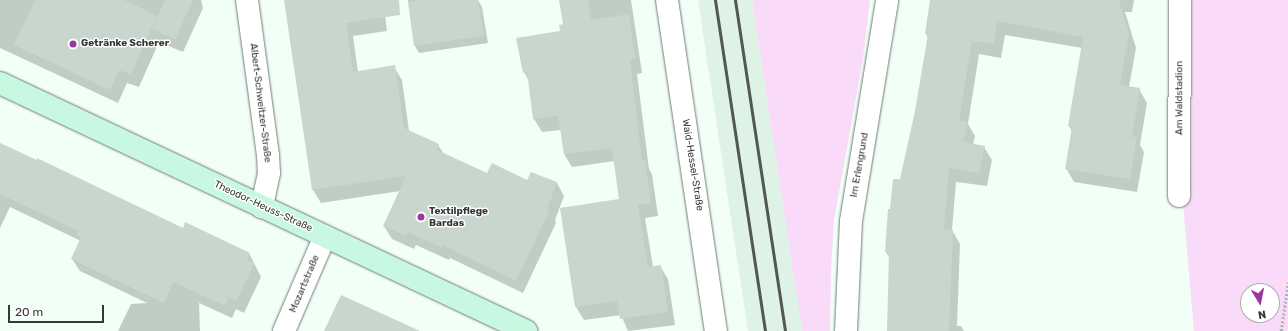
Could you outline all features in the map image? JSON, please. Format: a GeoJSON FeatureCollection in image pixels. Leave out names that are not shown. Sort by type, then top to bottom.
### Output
{"type":"FeatureCollection","features":[{"type":"Feature","properties":{"kind":"street","name":"Albert-Schweitzer-Straße"},"geometry":{"type":"LineString","coordinates":[[247,0],[268,155],[269,173],[262,207]]}},
{"type":"Feature","properties":{"kind":"street","name":"Waid-Hessel-Straße"},"geometry":{"type":"LineString","coordinates":[[666,0],[716,331]]}},
{"type":"Feature","properties":{"kind":"street","name":"Im Erlengrund"},"geometry":{"type":"LineString","coordinates":[[846,331],[851,221],[887,0]]}},
{"type":"Feature","properties":{"kind":"street","name":"Am Waldstadion"},"geometry":{"type":"LineString","coordinates":[[1179,196],[1180,0]]}},
{"type":"Feature","properties":{"kind":"street","name":"Theodor-Heuss-Straße"},"geometry":{"type":"LineString","coordinates":[[0,84],[526,331]]}},
{"type":"Feature","properties":{"kind":"street","name":"Mozartstraße"},"geometry":{"type":"LineString","coordinates":[[284,331],[325,236]]}},
{"type":"Feature","properties":{"kind":"path"},"geometry":{"type":"LineString","coordinates":[[1281,331],[1288,283]]}},
{"type":"Feature","properties":{"kind":"shaded area"},"geometry":{"type":"Polygon","coordinates":[[[698,0],[752,0],[802,331],[748,331],[698,0]]]}},
{"type":"Feature","properties":{"kind":"shaded area"},"geometry":{"type":"Polygon","coordinates":[[[752,0],[870,0],[863,58],[834,220],[830,331],[802,331],[752,0]]]}},
{"type":"Feature","properties":{"kind":"shaded area"},"geometry":{"type":"Polygon","coordinates":[[[1192,0],[1288,0],[1288,331],[1194,331],[1183,204],[1191,197],[1192,0]]]}},
{"type":"Feature","properties":{"kind":"building","name":"Getränke Scherer"},"geometry":{"type":"Polygon","coordinates":[[[35,0],[124,0],[157,16],[131,74],[119,70],[110,90],[14,45],[35,0]]]}},
{"type":"Feature","properties":{"kind":"building"},"geometry":{"type":"Polygon","coordinates":[[[165,0],[193,0],[175,39],[152,29],[165,0]]]}},
{"type":"Feature","properties":{"kind":"building"},"geometry":{"type":"Polygon","coordinates":[[[284,0],[399,0],[400,15],[346,23],[353,72],[395,65],[404,128],[439,144],[437,150],[487,173],[492,163],[527,180],[531,172],[557,182],[547,210],[550,209],[516,281],[443,245],[442,248],[408,232],[406,236],[383,226],[406,176],[312,190],[284,0]]]}},
{"type":"Feature","properties":{"kind":"building"},"geometry":{"type":"Polygon","coordinates":[[[422,0],[478,0],[484,36],[414,46],[408,2],[422,0]]]}},
{"type":"Feature","properties":{"kind":"building"},"geometry":{"type":"Polygon","coordinates":[[[559,0],[588,0],[591,20],[629,14],[635,59],[630,60],[642,160],[645,160],[651,203],[638,205],[648,267],[661,265],[668,312],[620,319],[617,301],[575,307],[560,208],[619,199],[612,148],[564,154],[558,116],[533,119],[527,72],[523,73],[516,38],[560,31],[559,25],[563,24],[559,0]]]}},
{"type":"Feature","properties":{"kind":"building"},"geometry":{"type":"Polygon","coordinates":[[[930,0],[1119,0],[1129,34],[1120,85],[1140,88],[1132,137],[1137,137],[1130,179],[1065,169],[1072,127],[1068,126],[1083,37],[997,21],[994,44],[972,41],[959,120],[968,122],[963,142],[985,146],[979,173],[949,168],[944,229],[953,230],[949,331],[887,331],[889,253],[885,252],[888,209],[890,209],[893,179],[900,179],[915,111],[928,34],[925,34],[930,0]]]}},
{"type":"Feature","properties":{"kind":"building"},"geometry":{"type":"Polygon","coordinates":[[[0,143],[37,160],[37,158],[183,228],[185,222],[250,253],[247,260],[254,263],[237,301],[229,297],[225,306],[173,282],[164,303],[71,259],[81,237],[76,235],[78,231],[0,194],[0,143]]]}},
{"type":"Feature","properties":{"kind":"building"},"geometry":{"type":"Polygon","coordinates":[[[341,295],[420,331],[324,331],[341,295]]]}},
{"type":"Feature","properties":{"kind":"railway"},"geometry":{"type":"LineString","coordinates":[[715,0],[765,331]]}},
{"type":"Feature","properties":{"kind":"railway"},"geometry":{"type":"LineString","coordinates":[[735,0],[785,331]]}},
{"type":"Feature","properties":{"kind":"place","name":"Getränke Scherer"},"geometry":{"type":"Point","coordinates":[73,44]}},
{"type":"Feature","properties":{"kind":"place","name":"Textilpflege Bardas"},"geometry":{"type":"Point","coordinates":[421,217]}}]}
